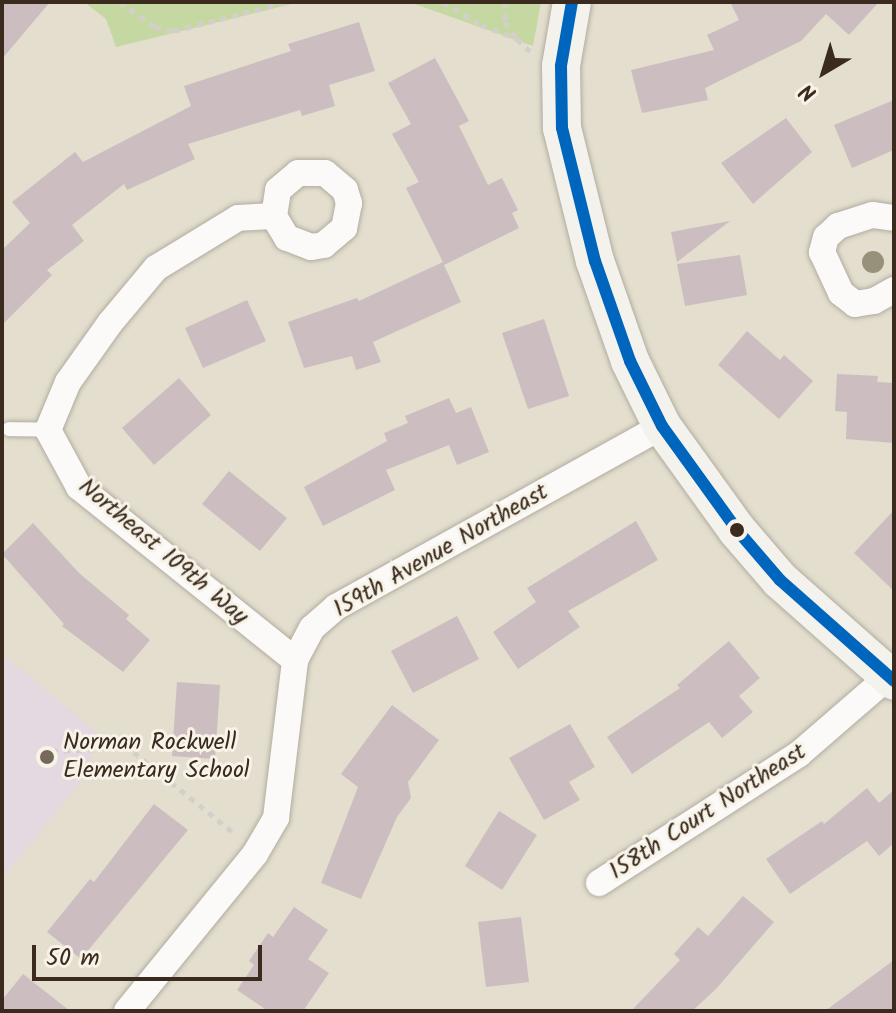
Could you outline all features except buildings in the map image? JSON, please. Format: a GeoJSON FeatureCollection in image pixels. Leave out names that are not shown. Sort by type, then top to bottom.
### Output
{"type":"FeatureCollection","features":[{"type":"Feature","properties":{"kind":"street"},"geometry":{"type":"LineString","coordinates":[[572,2],[561,66],[562,128],[595,261],[630,361],[662,426],[719,508],[780,580],[891,679]]}},
{"type":"Feature","properties":{"kind":"street"},"geometry":{"type":"LineString","coordinates":[[894,218],[872,215],[838,226],[826,237],[822,252],[841,293],[855,304],[874,301],[894,290]]}},
{"type":"Feature","properties":{"kind":"street"},"geometry":{"type":"LineString","coordinates":[[48,430],[68,382],[110,323],[156,268],[238,218],[274,216]]}},
{"type":"Feature","properties":{"kind":"street","name":"159th Avenue Northeast"},"geometry":{"type":"LineString","coordinates":[[140,1006],[255,854],[276,818],[295,660],[312,628],[336,607],[662,426]]}},
{"type":"Feature","properties":{"kind":"street","name":"Northeast 109th Way"},"geometry":{"type":"LineString","coordinates":[[48,430],[79,487],[295,660]]}},
{"type":"Feature","properties":{"kind":"street","name":"158th Court Northeast"},"geometry":{"type":"LineString","coordinates":[[599,883],[799,754],[891,679]]}},
{"type":"Feature","properties":{"kind":"lane"},"geometry":{"type":"LineString","coordinates":[[9,429],[48,430]]}},
{"type":"Feature","properties":{"kind":"path"},"geometry":{"type":"LineString","coordinates":[[120,2],[139,19],[174,31],[287,2]]}},
{"type":"Feature","properties":{"kind":"path"},"geometry":{"type":"LineString","coordinates":[[443,2],[481,25],[517,39]]}},
{"type":"Feature","properties":{"kind":"path"},"geometry":{"type":"LineString","coordinates":[[505,2],[505,22],[517,39],[535,55]]}},
{"type":"Feature","properties":{"kind":"path"},"geometry":{"type":"LineString","coordinates":[[52,751],[100,749],[115,737],[234,833]]}},
{"type":"Feature","properties":{"kind":"shaded area","name":"Norman Rockwell Elementary School"},"geometry":{"type":"Polygon","coordinates":[[[2,654],[100,735],[83,779],[2,879],[2,654]]]}},
{"type":"Feature","properties":{"kind":"green space"},"geometry":{"type":"Polygon","coordinates":[[[84,2],[300,2],[116,47],[106,19],[84,2]]]}},
{"type":"Feature","properties":{"kind":"green space"},"geometry":{"type":"Polygon","coordinates":[[[409,2],[541,2],[533,46],[409,2]]]}},
{"type":"Feature","properties":{"kind":"transit line"},"geometry":{"type":"LineString","coordinates":[[572,2],[561,66],[562,128],[595,261],[630,361],[662,426],[737,530],[780,580],[894,681]]}},
{"type":"Feature","properties":{"kind":"place","name":"Norman Rockwell Elementary School"},"geometry":{"type":"Point","coordinates":[47,757]}}]}
